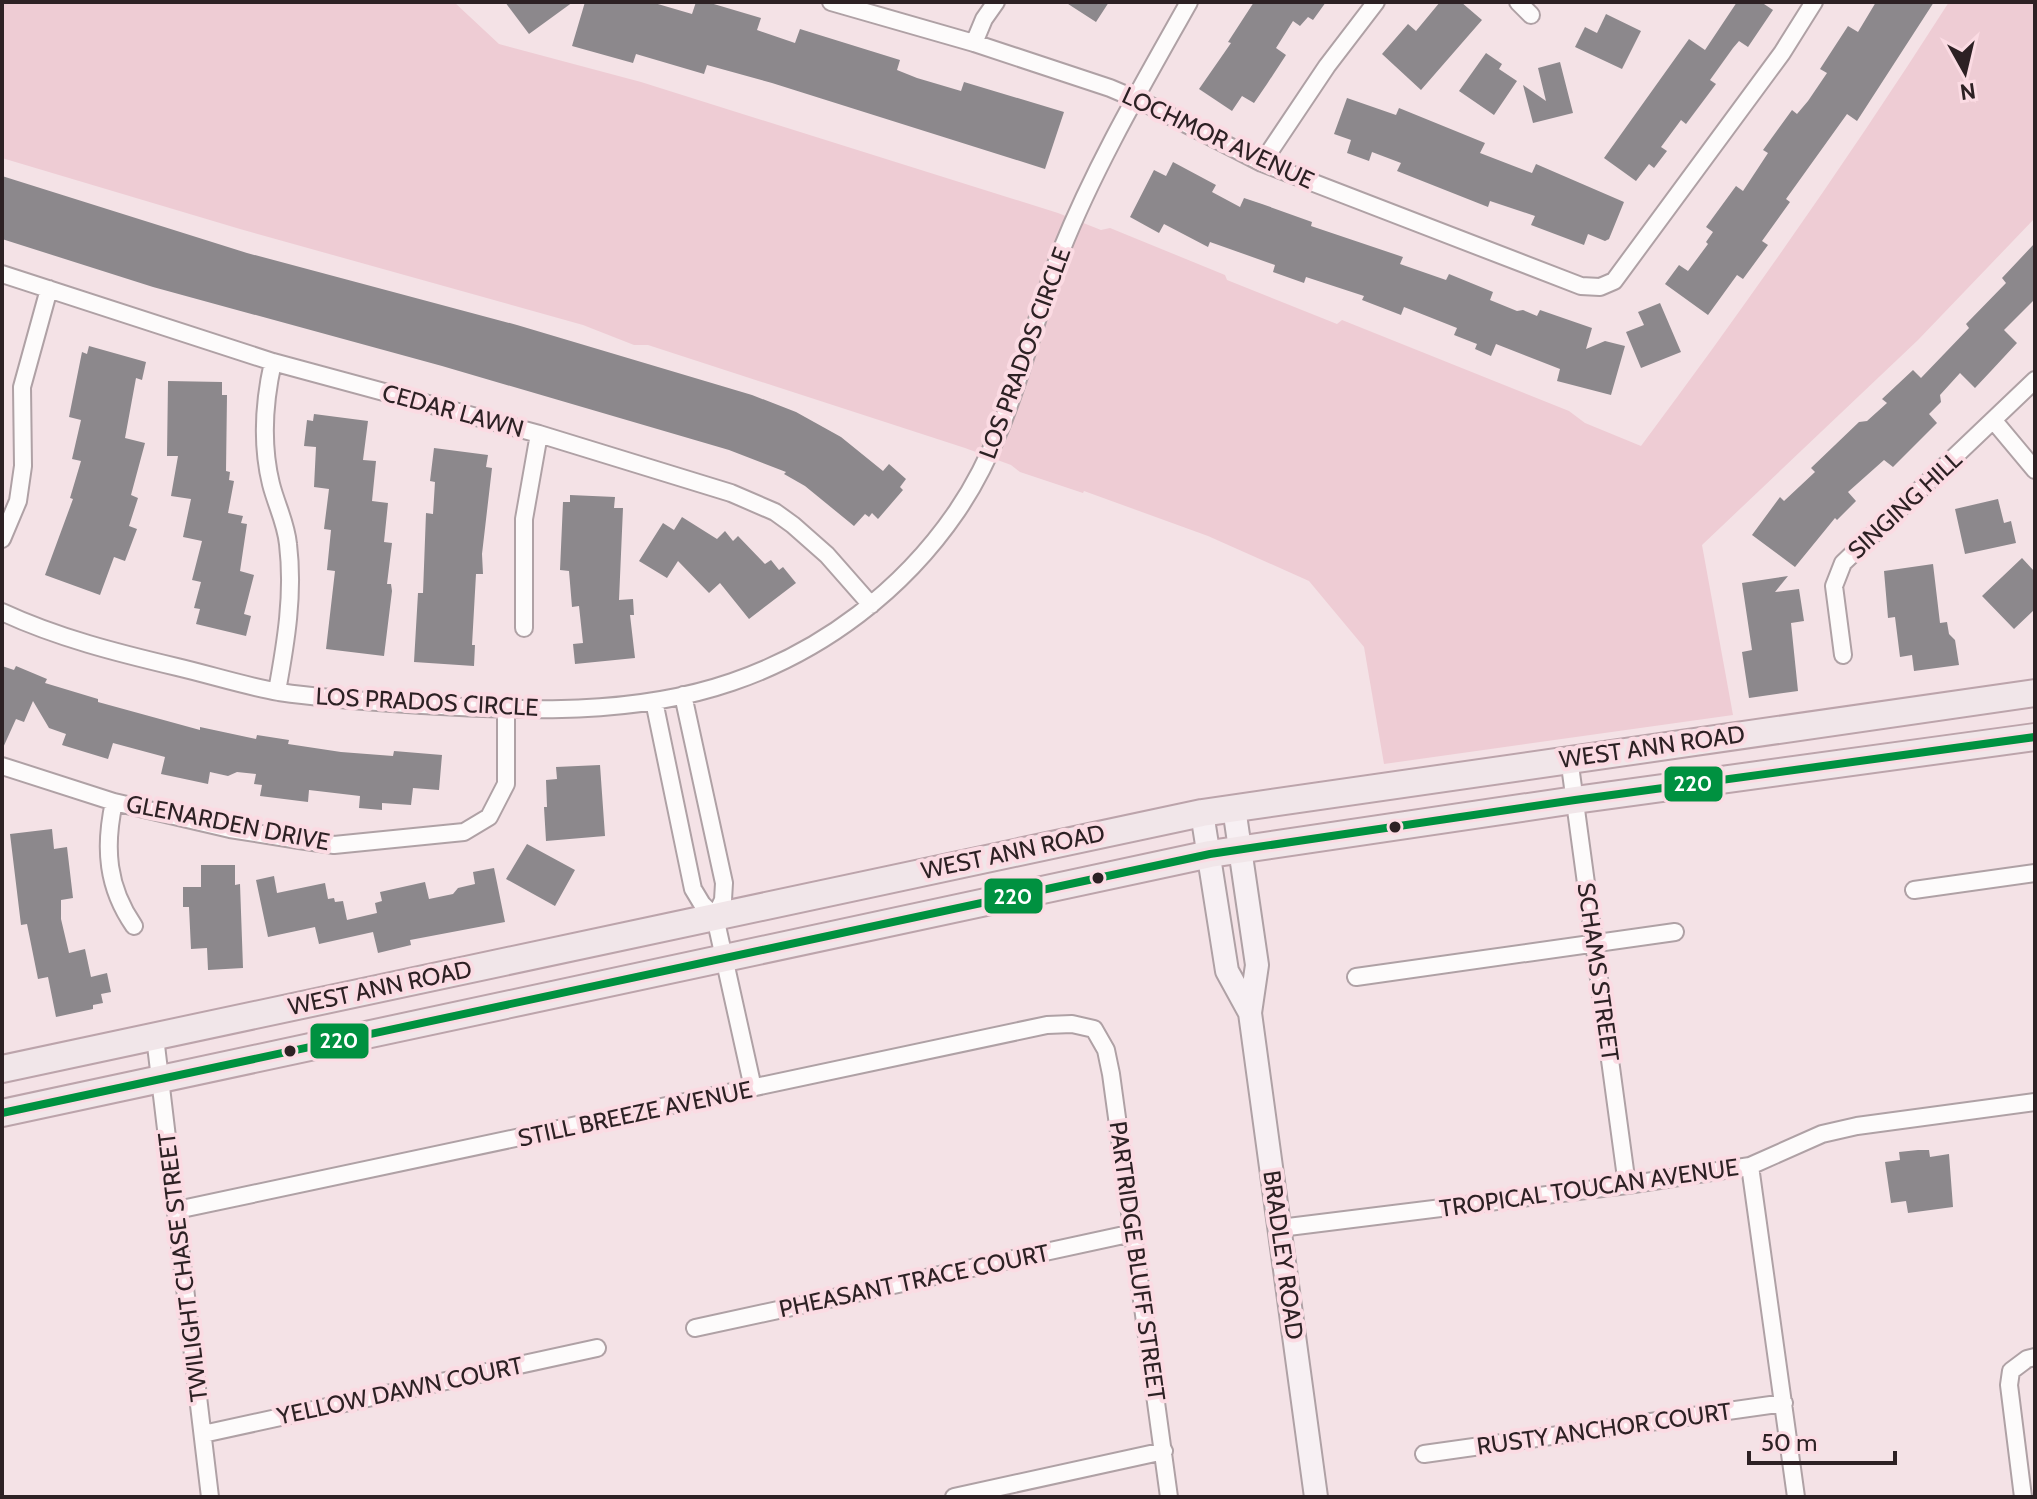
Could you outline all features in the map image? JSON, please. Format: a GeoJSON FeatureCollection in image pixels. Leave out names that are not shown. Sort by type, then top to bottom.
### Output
{"type":"FeatureCollection","features":[{"type":"Feature","properties":{"kind":"main road","name":"WEST ANN ROAD"},"geometry":{"type":"LineString","coordinates":[[2,1069],[1202,813],[2035,693]]}},
{"type":"Feature","properties":{"kind":"main road","name":"WEST ANN ROAD"},"geometry":{"type":"LineString","coordinates":[[2,1113],[1210,854],[2035,737]]}},
{"type":"Feature","properties":{"kind":"street","name":"LOCHMOR AVENUE"},"geometry":{"type":"LineString","coordinates":[[831,2],[974,43],[1135,98],[1262,163],[1581,286],[1600,287],[1614,281],[1782,53],[1814,2]]}},
{"type":"Feature","properties":{"kind":"street"},"geometry":{"type":"LineString","coordinates":[[974,43],[984,19],[996,2]]}},
{"type":"Feature","properties":{"kind":"street","name":"LOS PRADOS CIRCLE"},"geometry":{"type":"LineString","coordinates":[[2,612],[108,651],[277,691],[375,702],[506,710],[654,701],[730,683],[774,665],[835,632],[871,605],[927,551],[980,475],[1010,405],[1062,248],[1091,182],[1189,2]]}},
{"type":"Feature","properties":{"kind":"street"},"geometry":{"type":"LineString","coordinates":[[1262,163],[1327,66],[1376,2]]}},
{"type":"Feature","properties":{"kind":"street"},"geometry":{"type":"LineString","coordinates":[[1518,2],[1531,15]]}},
{"type":"Feature","properties":{"kind":"street","name":"CEDAR LAWN"},"geometry":{"type":"LineString","coordinates":[[2,274],[273,362],[539,434],[720,489],[775,512],[812,540],[871,605]]}},
{"type":"Feature","properties":{"kind":"street"},"geometry":{"type":"LineString","coordinates":[[2,539],[18,501],[23,466],[22,387],[49,289]]}},
{"type":"Feature","properties":{"kind":"street"},"geometry":{"type":"LineString","coordinates":[[273,362],[265,416],[265,450],[271,485],[288,543],[290,615],[277,691]]}},
{"type":"Feature","properties":{"kind":"street","name":"SINGING HILL"},"geometry":{"type":"LineString","coordinates":[[1843,655],[1834,586],[1843,563],[2035,380]]}},
{"type":"Feature","properties":{"kind":"street"},"geometry":{"type":"LineString","coordinates":[[1994,421],[2035,470]]}},
{"type":"Feature","properties":{"kind":"street"},"geometry":{"type":"LineString","coordinates":[[524,628],[524,519],[539,434]]}},
{"type":"Feature","properties":{"kind":"street"},"geometry":{"type":"LineString","coordinates":[[683,695],[724,883],[723,900],[715,917]]}},
{"type":"Feature","properties":{"kind":"street"},"geometry":{"type":"LineString","coordinates":[[654,701],[693,889],[715,917],[753,1088]]}},
{"type":"Feature","properties":{"kind":"street","name":"GLENARDEN DRIVE"},"geometry":{"type":"LineString","coordinates":[[2,766],[114,802],[230,829],[334,845],[464,832],[489,817],[506,784],[506,710]]}},
{"type":"Feature","properties":{"kind":"street","name":"SCHAMS STREET"},"geometry":{"type":"LineString","coordinates":[[1569,758],[1627,1185]]}},
{"type":"Feature","properties":{"kind":"street"},"geometry":{"type":"LineString","coordinates":[[114,802],[108,846],[110,876],[119,902],[134,926]]}},
{"type":"Feature","properties":{"kind":"street","name":"BRADLEY ROAD"},"geometry":{"type":"LineString","coordinates":[[1234,808],[1257,965],[1250,1013],[1316,1497]]}},
{"type":"Feature","properties":{"kind":"street","name":"BRADLEY ROAD"},"geometry":{"type":"LineString","coordinates":[[1202,813],[1227,971],[1250,1013]]}},
{"type":"Feature","properties":{"kind":"street"},"geometry":{"type":"LineString","coordinates":[[1914,890],[2035,873]]}},
{"type":"Feature","properties":{"kind":"street"},"geometry":{"type":"LineString","coordinates":[[1356,977],[1675,932]]}},
{"type":"Feature","properties":{"kind":"street","name":"STILL BREEZE AVENUE"},"geometry":{"type":"LineString","coordinates":[[177,1210],[1047,1025],[1072,1024],[1094,1029]]}},
{"type":"Feature","properties":{"kind":"street","name":"PARTRIDGE BLUFF STREET"},"geometry":{"type":"LineString","coordinates":[[1094,1029],[1106,1050],[1169,1497]]}},
{"type":"Feature","properties":{"kind":"street","name":"TWILIGHT CHASE STREET"},"geometry":{"type":"LineString","coordinates":[[155,1037],[210,1497]]}},
{"type":"Feature","properties":{"kind":"street","name":"TROPICAL TOUCAN AVENUE"},"geometry":{"type":"LineString","coordinates":[[1280,1228],[1627,1185],[1750,1166],[1822,1134],[1857,1126],[2035,1102]]}},
{"type":"Feature","properties":{"kind":"street"},"geometry":{"type":"LineString","coordinates":[[1750,1166],[1796,1497]]}},
{"type":"Feature","properties":{"kind":"street","name":"PHEASANT TRACE COURT"},"geometry":{"type":"LineString","coordinates":[[695,1328],[1133,1233]]}},
{"type":"Feature","properties":{"kind":"street","name":"YELLOW DAWN COURT"},"geometry":{"type":"LineString","coordinates":[[203,1434],[597,1348]]}},
{"type":"Feature","properties":{"kind":"street"},"geometry":{"type":"LineString","coordinates":[[2023,1497],[2009,1385],[2011,1371],[2035,1357]]}},
{"type":"Feature","properties":{"kind":"street","name":"RUSTY ANCHOR COURT"},"geometry":{"type":"LineString","coordinates":[[1424,1454],[1784,1403]]}},
{"type":"Feature","properties":{"kind":"street"},"geometry":{"type":"LineString","coordinates":[[954,1497],[1164,1451]]}},
{"type":"Feature","properties":{"kind":"shaded area"},"geometry":{"type":"Polygon","coordinates":[[[2,2],[454,2],[499,44],[641,82],[1058,213],[1101,230],[1110,228],[1337,324],[1342,320],[1569,411],[1585,423],[1641,446],[1799,227],[1949,2],[2035,2],[2035,218],[1918,340],[1702,545],[1733,715],[1384,764],[1364,647],[1309,581],[1208,536],[1084,491],[1020,472],[1011,465],[965,448],[648,345],[634,345],[583,325],[240,229],[2,158],[2,2]]]}},
{"type":"Feature","properties":{"kind":"building"},"geometry":{"type":"Polygon","coordinates":[[[505,2],[573,2],[529,34],[505,2]]]}},
{"type":"Feature","properties":{"kind":"building"},"geometry":{"type":"Polygon","coordinates":[[[585,2],[651,2],[692,14],[696,2],[707,2],[761,18],[757,30],[795,43],[800,29],[900,60],[897,70],[917,78],[961,91],[964,82],[1064,112],[1045,169],[707,65],[704,74],[636,54],[633,63],[572,46],[585,2]]]}},
{"type":"Feature","properties":{"kind":"building"},"geometry":{"type":"Polygon","coordinates":[[[1065,2],[1109,2],[1096,22],[1065,2]]]}},
{"type":"Feature","properties":{"kind":"building"},"geometry":{"type":"Polygon","coordinates":[[[1254,2],[1326,2],[1313,20],[1308,17],[1300,26],[1293,21],[1276,48],[1286,55],[1267,84],[1254,103],[1242,96],[1232,111],[1199,89],[1231,43],[1228,42],[1254,2]]]}},
{"type":"Feature","properties":{"kind":"building"},"geometry":{"type":"Polygon","coordinates":[[[1440,2],[1461,2],[1482,20],[1421,90],[1382,54],[1408,24],[1416,31],[1440,2]]]}},
{"type":"Feature","properties":{"kind":"building"},"geometry":{"type":"Polygon","coordinates":[[[1737,2],[1761,2],[1773,10],[1748,47],[1739,41],[1733,48],[1710,80],[1716,84],[1686,124],[1681,120],[1661,147],[1667,151],[1654,168],[1649,164],[1636,181],[1604,158],[1689,39],[1705,50],[1737,2]]]}},
{"type":"Feature","properties":{"kind":"building"},"geometry":{"type":"Polygon","coordinates":[[[1876,2],[1934,2],[1857,121],[1847,114],[1786,199],[1790,202],[1762,241],[1768,245],[1743,279],[1737,275],[1708,315],[1665,284],[1679,265],[1688,271],[1713,232],[1706,227],[1736,186],[1743,191],[1768,153],[1763,150],[1792,110],[1797,114],[1808,101],[1827,73],[1820,69],[1848,26],[1858,32],[1876,2]]]}},
{"type":"Feature","properties":{"kind":"building"},"geometry":{"type":"Polygon","coordinates":[[[1606,14],[1641,31],[1622,69],[1575,47],[1585,27],[1597,33],[1606,14]]]}},
{"type":"Feature","properties":{"kind":"building"},"geometry":{"type":"Polygon","coordinates":[[[1486,53],[1502,64],[1499,69],[1517,81],[1494,115],[1459,91],[1486,53]]]}},
{"type":"Feature","properties":{"kind":"building"},"geometry":{"type":"Polygon","coordinates":[[[1560,62],[1573,113],[1533,123],[1523,85],[1546,101],[1538,68],[1560,62]]]}},
{"type":"Feature","properties":{"kind":"building"},"geometry":{"type":"Polygon","coordinates":[[[1347,98],[1396,115],[1399,108],[1485,143],[1480,153],[1532,173],[1536,164],[1624,202],[1609,239],[1605,241],[1588,234],[1584,245],[1531,225],[1535,216],[1490,201],[1488,207],[1397,171],[1401,163],[1372,152],[1369,161],[1347,153],[1351,140],[1334,134],[1347,98]]]}},
{"type":"Feature","properties":{"kind":"building"},"geometry":{"type":"Polygon","coordinates":[[[1173,162],[1216,185],[1212,192],[1240,207],[1244,198],[1262,204],[1312,222],[1311,226],[1403,257],[1400,264],[1446,280],[1449,274],[1493,292],[1490,300],[1517,311],[1523,310],[1537,316],[1540,310],[1592,328],[1586,349],[1605,341],[1625,346],[1611,395],[1557,381],[1560,369],[1496,344],[1491,356],[1475,349],[1477,344],[1454,335],[1457,328],[1404,307],[1401,315],[1362,300],[1364,296],[1306,277],[1304,283],[1273,272],[1275,265],[1210,242],[1208,247],[1164,224],[1159,233],[1130,217],[1154,170],[1166,176],[1173,162]]]}},
{"type":"Feature","properties":{"kind":"building"},"geometry":{"type":"Polygon","coordinates":[[[2,176],[247,253],[517,325],[752,395],[796,412],[841,437],[883,471],[889,464],[906,479],[900,487],[903,490],[878,519],[872,513],[869,517],[865,514],[854,526],[805,486],[784,474],[786,472],[729,450],[442,366],[153,287],[2,239],[2,176]]]}},
{"type":"Feature","properties":{"kind":"building"},"geometry":{"type":"Polygon","coordinates":[[[2035,243],[2035,299],[2004,330],[2017,343],[1975,388],[1960,373],[1940,395],[1941,402],[1929,414],[1937,423],[1893,467],[1884,460],[1848,492],[1856,501],[1837,520],[1835,518],[1795,567],[1752,535],[1780,497],[1784,501],[1815,472],[1811,468],[1859,422],[1867,421],[1887,403],[1882,399],[1913,370],[1921,378],[1969,328],[1966,324],[2006,283],[2002,278],[2035,243]]]}},
{"type":"Feature","properties":{"kind":"building"},"geometry":{"type":"Polygon","coordinates":[[[1660,303],[1681,352],[1641,368],[1626,332],[1644,325],[1638,312],[1660,303]]]}},
{"type":"Feature","properties":{"kind":"building"},"geometry":{"type":"Polygon","coordinates":[[[89,346],[146,362],[142,380],[136,378],[125,438],[145,443],[131,495],[138,498],[129,526],[137,529],[125,561],[114,557],[100,595],[45,575],[73,499],[70,498],[81,461],[72,459],[81,420],[69,417],[82,352],[87,354],[89,346]]]}},
{"type":"Feature","properties":{"kind":"building"},"geometry":{"type":"Polygon","coordinates":[[[168,381],[222,382],[222,395],[227,395],[226,471],[230,472],[229,480],[234,481],[228,513],[243,516],[241,523],[247,524],[240,571],[254,575],[244,614],[251,616],[246,636],[196,624],[200,609],[194,608],[201,582],[192,580],[202,541],[183,537],[191,499],[171,496],[178,456],[167,456],[168,381]]]}},
{"type":"Feature","properties":{"kind":"building"},"geometry":{"type":"Polygon","coordinates":[[[314,414],[368,421],[363,460],[376,461],[372,501],[388,503],[384,542],[392,543],[387,584],[391,584],[392,591],[384,656],[326,649],[335,571],[327,570],[331,530],[324,529],[329,489],[314,487],[316,447],[304,446],[307,420],[313,421],[314,414]]]}},
{"type":"Feature","properties":{"kind":"building"},"geometry":{"type":"Polygon","coordinates":[[[434,448],[488,455],[486,467],[492,468],[482,554],[483,574],[476,574],[472,645],[475,645],[474,666],[414,662],[418,593],[423,593],[426,513],[433,514],[435,482],[430,481],[434,448]]]}},
{"type":"Feature","properties":{"kind":"building"},"geometry":{"type":"Polygon","coordinates":[[[570,495],[615,497],[614,508],[623,508],[619,600],[633,599],[634,615],[630,615],[635,658],[575,664],[573,644],[583,643],[579,606],[572,607],[569,571],[560,570],[563,502],[570,502],[570,495]]]}},
{"type":"Feature","properties":{"kind":"building"},"geometry":{"type":"Polygon","coordinates":[[[1998,499],[2004,523],[2011,521],[2016,543],[1965,554],[1955,509],[1998,499]]]}},
{"type":"Feature","properties":{"kind":"building"},"geometry":{"type":"Polygon","coordinates":[[[682,517],[717,539],[725,531],[733,541],[738,536],[765,564],[771,560],[779,570],[783,567],[796,583],[749,619],[720,583],[709,593],[678,561],[667,578],[639,561],[663,523],[674,530],[682,517]]]}},
{"type":"Feature","properties":{"kind":"building"},"geometry":{"type":"Polygon","coordinates":[[[2022,558],[2035,572],[2035,609],[2014,629],[1982,596],[2022,558]]]}},
{"type":"Feature","properties":{"kind":"building"},"geometry":{"type":"Polygon","coordinates":[[[1933,564],[1940,623],[1947,622],[1949,634],[1955,640],[1959,665],[1914,671],[1912,655],[1900,657],[1895,617],[1888,618],[1884,571],[1933,564]]]}},
{"type":"Feature","properties":{"kind":"building"},"geometry":{"type":"Polygon","coordinates":[[[1788,576],[1775,592],[1799,589],[1804,621],[1791,623],[1798,691],[1749,698],[1742,652],[1752,650],[1742,583],[1788,576]]]}},
{"type":"Feature","properties":{"kind":"building"},"geometry":{"type":"Polygon","coordinates":[[[2,666],[14,670],[16,666],[47,679],[45,683],[98,699],[98,702],[200,730],[200,727],[256,739],[257,735],[289,740],[288,744],[341,752],[393,756],[394,751],[442,755],[439,790],[413,788],[411,805],[382,803],[382,810],[359,808],[360,796],[309,790],[308,802],[260,796],[262,785],[254,784],[256,774],[237,772],[228,776],[210,772],[208,784],[161,774],[165,757],[113,743],[108,759],[62,745],[66,734],[49,728],[33,701],[24,722],[16,719],[2,750],[2,666]]]}},
{"type":"Feature","properties":{"kind":"building"},"geometry":{"type":"Polygon","coordinates":[[[600,765],[605,836],[546,841],[546,780],[557,779],[556,767],[600,765]]]}},
{"type":"Feature","properties":{"kind":"building"},"geometry":{"type":"Polygon","coordinates":[[[52,829],[54,849],[67,847],[73,898],[61,900],[61,919],[69,953],[85,949],[91,977],[107,973],[111,992],[101,994],[103,1003],[93,1005],[93,1009],[56,1017],[48,977],[38,979],[27,924],[21,925],[10,834],[52,829]]]}},
{"type":"Feature","properties":{"kind":"building"},"geometry":{"type":"Polygon","coordinates":[[[527,844],[575,870],[555,906],[506,879],[527,844]]]}},
{"type":"Feature","properties":{"kind":"building"},"geometry":{"type":"Polygon","coordinates":[[[201,865],[235,865],[235,885],[240,884],[243,968],[208,970],[207,948],[191,949],[189,907],[183,907],[183,887],[201,887],[201,865]]]}},
{"type":"Feature","properties":{"kind":"building"},"geometry":{"type":"Polygon","coordinates":[[[494,868],[505,922],[410,940],[411,945],[378,953],[373,932],[319,944],[315,927],[268,937],[256,880],[274,876],[277,893],[325,883],[328,899],[343,901],[347,920],[377,913],[375,903],[382,901],[380,892],[425,882],[429,899],[453,894],[458,888],[475,884],[473,872],[494,868]]]}},
{"type":"Feature","properties":{"kind":"building"},"geometry":{"type":"Polygon","coordinates":[[[1929,1150],[1930,1157],[1949,1154],[1953,1207],[1908,1213],[1906,1201],[1891,1203],[1885,1162],[1900,1160],[1899,1152],[1929,1150]]]}},
{"type":"Feature","properties":{"kind":"transit line","name":"220"},"geometry":{"type":"LineString","coordinates":[[2,1113],[1210,854],[2035,737]]}}]}
